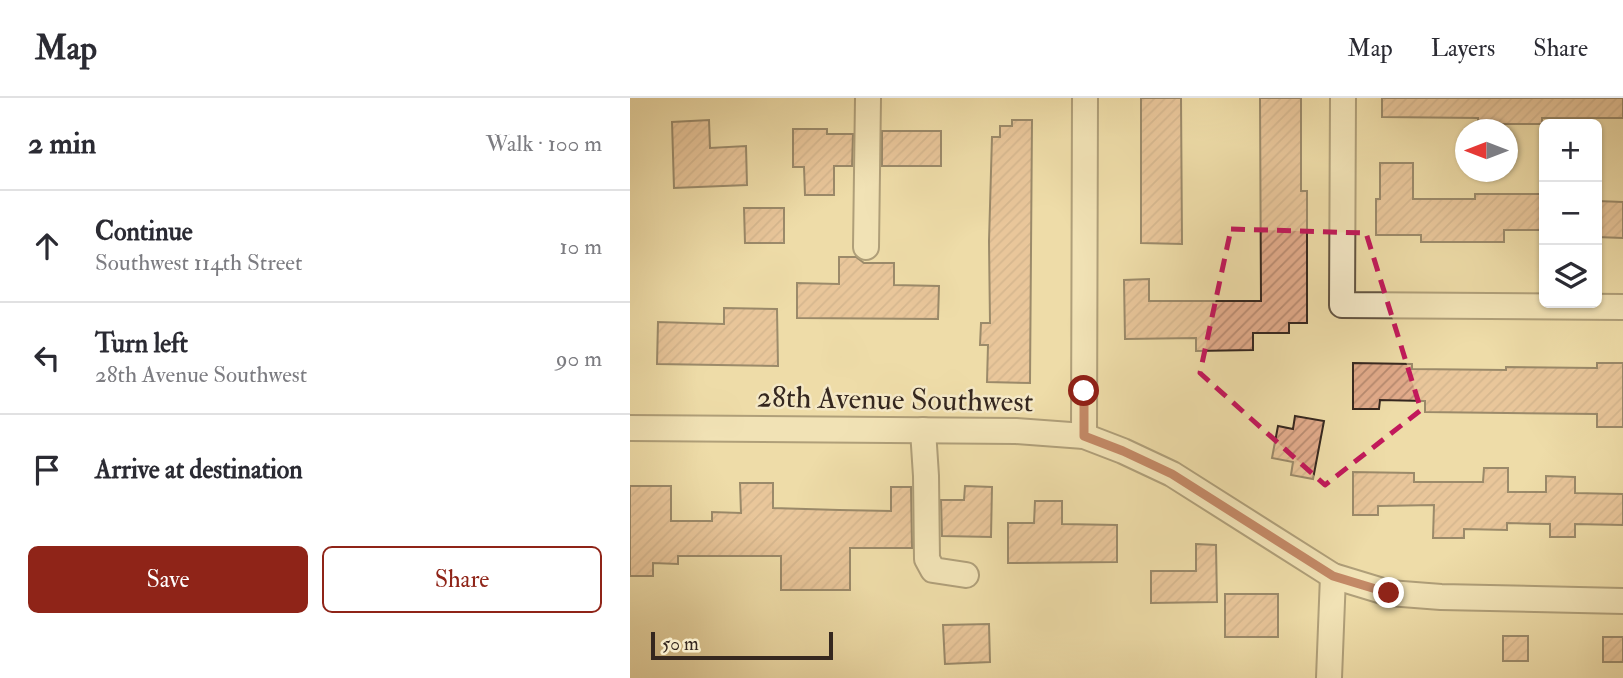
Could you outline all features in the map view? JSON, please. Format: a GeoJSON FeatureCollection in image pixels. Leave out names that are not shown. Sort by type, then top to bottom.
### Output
{"type":"FeatureCollection","features":[{"type":"Feature","properties":{"kind":"street"},"geometry":{"type":"LineString","coordinates":[[866,247],[868,98]]}},
{"type":"Feature","properties":{"kind":"street"},"geometry":{"type":"LineString","coordinates":[[1084,436],[1085,98]]}},
{"type":"Feature","properties":{"kind":"street"},"geometry":{"type":"LineString","coordinates":[[1343,98],[1342,305],[1623,307]]}},
{"type":"Feature","properties":{"kind":"street","name":"28th Avenue Southwest"},"geometry":{"type":"LineString","coordinates":[[630,428],[1016,431],[1084,436],[1172,474],[1333,576],[1389,593],[1623,601]]}},
{"type":"Feature","properties":{"kind":"street"},"geometry":{"type":"LineString","coordinates":[[923,430],[927,559],[933,570],[966,575]]}},
{"type":"Feature","properties":{"kind":"street"},"geometry":{"type":"LineString","coordinates":[[1329,678],[1333,576]]}},
{"type":"Feature","properties":{"kind":"highlighted area"},"geometry":{"type":"Polygon","coordinates":[[[1231,229],[1366,233],[1421,410],[1325,485],[1200,373],[1231,229]]]}},
{"type":"Feature","properties":{"kind":"building"},"geometry":{"type":"Polygon","coordinates":[[[1141,98],[1181,98],[1182,244],[1141,243],[1141,98]]]}},
{"type":"Feature","properties":{"kind":"building"},"geometry":{"type":"Polygon","coordinates":[[[1260,98],[1301,98],[1301,191],[1307,191],[1307,323],[1289,323],[1289,333],[1253,333],[1253,350],[1196,351],[1196,338],[1125,339],[1124,280],[1149,279],[1149,301],[1261,301],[1260,98]]]}},
{"type":"Feature","properties":{"kind":"building"},"geometry":{"type":"Polygon","coordinates":[[[1382,98],[1623,98],[1623,118],[1542,118],[1539,119],[1539,124],[1518,124],[1518,119],[1382,117],[1382,98]]]}},
{"type":"Feature","properties":{"kind":"building"},"geometry":{"type":"Polygon","coordinates":[[[709,120],[710,148],[746,146],[747,185],[674,188],[672,122],[709,120]]]}},
{"type":"Feature","properties":{"kind":"building"},"geometry":{"type":"Polygon","coordinates":[[[1012,120],[1032,120],[1030,383],[987,382],[988,345],[980,345],[981,323],[990,323],[992,137],[1000,137],[1000,126],[1012,126],[1012,120]]]}},
{"type":"Feature","properties":{"kind":"building"},"geometry":{"type":"Polygon","coordinates":[[[793,129],[827,129],[827,134],[853,134],[852,166],[834,166],[834,195],[805,195],[804,167],[793,167],[793,129]]]}},
{"type":"Feature","properties":{"kind":"building"},"geometry":{"type":"Polygon","coordinates":[[[882,131],[941,131],[941,166],[882,166],[882,131]]]}},
{"type":"Feature","properties":{"kind":"building"},"geometry":{"type":"Polygon","coordinates":[[[1380,163],[1413,163],[1413,199],[1475,199],[1475,194],[1539,194],[1539,230],[1504,230],[1504,242],[1421,242],[1421,235],[1376,235],[1376,199],[1380,199],[1380,163]]]}},
{"type":"Feature","properties":{"kind":"building"},"geometry":{"type":"Polygon","coordinates":[[[1602,201],[1623,202],[1623,238],[1602,237],[1602,201]]]}},
{"type":"Feature","properties":{"kind":"building"},"geometry":{"type":"Polygon","coordinates":[[[744,208],[784,208],[784,243],[745,243],[744,208]]]}},
{"type":"Feature","properties":{"kind":"building"},"geometry":{"type":"Polygon","coordinates":[[[839,257],[856,257],[864,263],[894,263],[894,285],[939,286],[938,319],[797,318],[797,283],[839,284],[839,257]]]}},
{"type":"Feature","properties":{"kind":"building"},"geometry":{"type":"Polygon","coordinates":[[[724,308],[777,309],[778,366],[657,364],[658,322],[724,324],[724,308]]]}},
{"type":"Feature","properties":{"kind":"building"},"geometry":{"type":"Polygon","coordinates":[[[1353,363],[1412,364],[1412,369],[1506,370],[1506,367],[1597,368],[1597,363],[1623,363],[1623,427],[1597,427],[1597,414],[1425,412],[1425,401],[1380,400],[1379,409],[1353,409],[1353,363]]]}},
{"type":"Feature","properties":{"kind":"building"},"geometry":{"type":"Polygon","coordinates":[[[1295,416],[1324,421],[1313,479],[1291,475],[1293,462],[1272,458],[1278,426],[1293,429],[1295,416]]]}},
{"type":"Feature","properties":{"kind":"building"},"geometry":{"type":"Polygon","coordinates":[[[1484,468],[1508,468],[1508,492],[1546,492],[1546,476],[1575,477],[1575,493],[1623,494],[1623,525],[1575,524],[1575,537],[1550,537],[1550,524],[1507,523],[1507,530],[1464,529],[1464,538],[1433,538],[1434,505],[1378,506],[1378,515],[1353,515],[1353,472],[1414,473],[1414,482],[1483,482],[1484,468]]]}},
{"type":"Feature","properties":{"kind":"building"},"geometry":{"type":"Polygon","coordinates":[[[740,483],[773,483],[773,508],[839,510],[891,511],[891,487],[911,487],[912,548],[850,548],[850,590],[781,590],[781,556],[678,556],[678,564],[653,563],[653,576],[630,576],[630,486],[671,486],[671,521],[712,521],[712,512],[741,513],[740,483]]]}},
{"type":"Feature","properties":{"kind":"building"},"geometry":{"type":"Polygon","coordinates":[[[965,486],[992,487],[991,537],[942,536],[941,500],[964,500],[965,486]]]}},
{"type":"Feature","properties":{"kind":"building"},"geometry":{"type":"Polygon","coordinates":[[[1035,501],[1062,501],[1062,524],[1117,525],[1117,562],[1008,563],[1008,523],[1034,523],[1035,501]]]}},
{"type":"Feature","properties":{"kind":"building"},"geometry":{"type":"Polygon","coordinates":[[[1196,544],[1216,545],[1217,602],[1151,603],[1151,571],[1196,571],[1196,544]]]}},
{"type":"Feature","properties":{"kind":"building"},"geometry":{"type":"Polygon","coordinates":[[[1225,594],[1278,594],[1278,637],[1225,637],[1225,594]]]}},
{"type":"Feature","properties":{"kind":"building"},"geometry":{"type":"Polygon","coordinates":[[[989,624],[990,662],[945,664],[943,625],[989,624]]]}},
{"type":"Feature","properties":{"kind":"building"},"geometry":{"type":"Polygon","coordinates":[[[1503,636],[1528,636],[1528,661],[1503,661],[1503,636]]]}},
{"type":"Feature","properties":{"kind":"building"},"geometry":{"type":"Polygon","coordinates":[[[1603,637],[1623,637],[1623,662],[1603,662],[1603,637]]]}},
{"type":"Feature","properties":{"kind":"route"},"geometry":{"type":"LineString","coordinates":[[1084,391],[1084,436],[1172,474],[1333,576],[1389,593]]}}]}
